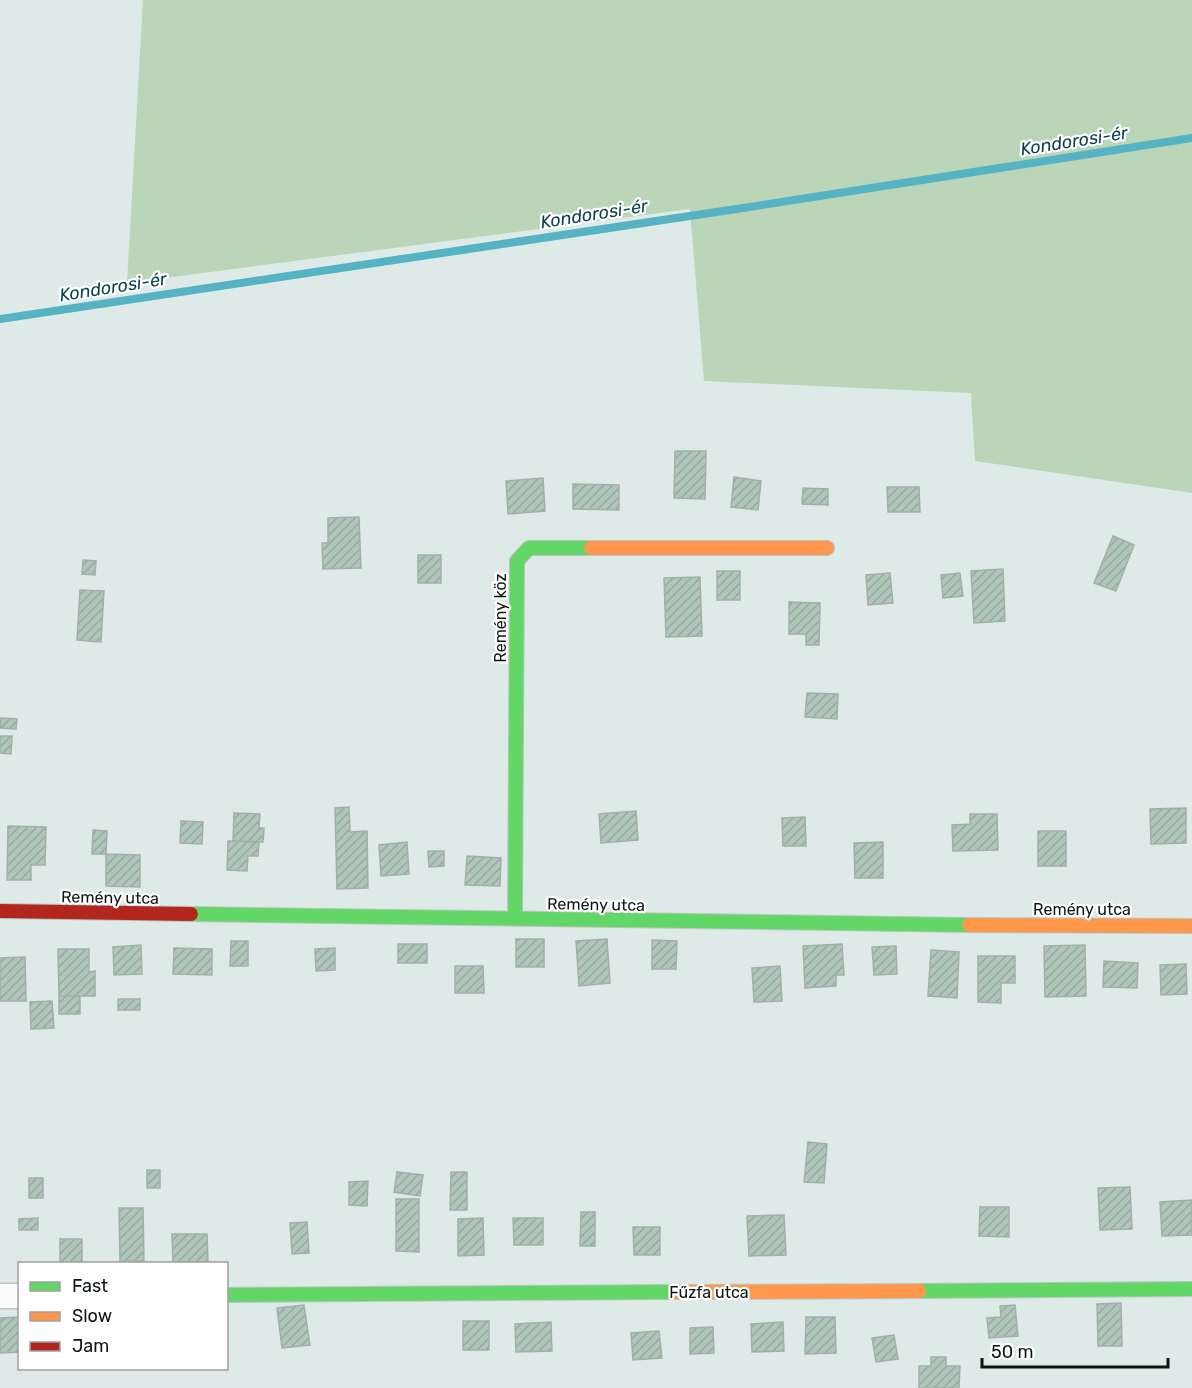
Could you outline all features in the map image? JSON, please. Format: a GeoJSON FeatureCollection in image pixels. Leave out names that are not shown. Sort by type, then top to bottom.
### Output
{"type":"FeatureCollection","features":[{"type":"Feature","properties":{"kind":"street","name":"Remény köz"},"geometry":{"type":"LineString","coordinates":[[515,919],[517,561],[529,548],[827,548]]}},
{"type":"Feature","properties":{"kind":"street","name":"Remény utca"},"geometry":{"type":"LineString","coordinates":[[0,911],[939,926],[1192,926]]}},
{"type":"Feature","properties":{"kind":"street","name":"Fűzfa utca"},"geometry":{"type":"LineString","coordinates":[[228,1295],[1192,1288]]}},
{"type":"Feature","properties":{"kind":"street"},"geometry":{"type":"LineString","coordinates":[[0,1296],[18,1296]]}},
{"type":"Feature","properties":{"kind":"green space"},"geometry":{"type":"Polygon","coordinates":[[[143,0],[1192,0],[1192,493],[975,461],[971,393],[704,381],[690,209],[127,283],[143,0]]]}},
{"type":"Feature","properties":{"kind":"building"},"geometry":{"type":"Polygon","coordinates":[[[675,451],[706,451],[705,499],[674,498],[675,451]]]}},
{"type":"Feature","properties":{"kind":"building"},"geometry":{"type":"Polygon","coordinates":[[[734,477],[761,481],[758,510],[731,507],[734,477]]]}},
{"type":"Feature","properties":{"kind":"building"},"geometry":{"type":"Polygon","coordinates":[[[543,478],[545,511],[508,514],[506,481],[543,478]]]}},
{"type":"Feature","properties":{"kind":"building"},"geometry":{"type":"Polygon","coordinates":[[[573,484],[619,485],[619,510],[573,509],[573,484]]]}},
{"type":"Feature","properties":{"kind":"building"},"geometry":{"type":"Polygon","coordinates":[[[887,487],[919,487],[920,512],[888,512],[887,487]]]}},
{"type":"Feature","properties":{"kind":"building"},"geometry":{"type":"Polygon","coordinates":[[[803,488],[828,489],[828,505],[802,504],[803,488]]]}},
{"type":"Feature","properties":{"kind":"building"},"geometry":{"type":"Polygon","coordinates":[[[359,517],[361,568],[323,569],[322,543],[328,543],[328,518],[359,517]]]}},
{"type":"Feature","properties":{"kind":"building"},"geometry":{"type":"Polygon","coordinates":[[[1113,536],[1134,545],[1116,591],[1094,583],[1113,536]]]}},
{"type":"Feature","properties":{"kind":"building"},"geometry":{"type":"Polygon","coordinates":[[[418,555],[441,555],[441,583],[418,583],[418,555]]]}},
{"type":"Feature","properties":{"kind":"building"},"geometry":{"type":"Polygon","coordinates":[[[83,560],[96,561],[95,575],[82,574],[83,560]]]}},
{"type":"Feature","properties":{"kind":"building"},"geometry":{"type":"Polygon","coordinates":[[[1003,569],[1005,621],[974,623],[971,571],[1003,569]]]}},
{"type":"Feature","properties":{"kind":"building"},"geometry":{"type":"Polygon","coordinates":[[[717,571],[740,571],[740,600],[717,600],[717,571]]]}},
{"type":"Feature","properties":{"kind":"building"},"geometry":{"type":"Polygon","coordinates":[[[890,573],[893,603],[868,605],[866,575],[890,573]]]}},
{"type":"Feature","properties":{"kind":"building"},"geometry":{"type":"Polygon","coordinates":[[[960,573],[963,596],[943,598],[941,575],[960,573]]]}},
{"type":"Feature","properties":{"kind":"building"},"geometry":{"type":"Polygon","coordinates":[[[700,577],[702,636],[666,637],[664,578],[700,577]]]}},
{"type":"Feature","properties":{"kind":"building"},"geometry":{"type":"Polygon","coordinates":[[[80,590],[104,591],[101,642],[77,640],[80,590]]]}},
{"type":"Feature","properties":{"kind":"building"},"geometry":{"type":"Polygon","coordinates":[[[789,602],[820,603],[819,645],[806,645],[806,634],[789,634],[789,602]]]}},
{"type":"Feature","properties":{"kind":"building"},"geometry":{"type":"Polygon","coordinates":[[[807,693],[838,694],[837,719],[805,717],[807,693]]]}},
{"type":"Feature","properties":{"kind":"building"},"geometry":{"type":"Polygon","coordinates":[[[1,718],[17,719],[16,729],[0,728],[1,718]]]}},
{"type":"Feature","properties":{"kind":"building"},"geometry":{"type":"Polygon","coordinates":[[[0,736],[12,736],[11,754],[0,753],[0,736]]]}},
{"type":"Feature","properties":{"kind":"building"},"geometry":{"type":"Polygon","coordinates":[[[349,807],[350,832],[367,831],[368,888],[337,889],[335,808],[349,807]]]}},
{"type":"Feature","properties":{"kind":"building"},"geometry":{"type":"Polygon","coordinates":[[[1186,808],[1186,843],[1151,844],[1150,809],[1186,808]]]}},
{"type":"Feature","properties":{"kind":"building"},"geometry":{"type":"Polygon","coordinates":[[[636,811],[638,840],[601,843],[599,814],[636,811]]]}},
{"type":"Feature","properties":{"kind":"building"},"geometry":{"type":"Polygon","coordinates":[[[234,813],[260,814],[259,828],[264,828],[263,842],[233,841],[234,813]]]}},
{"type":"Feature","properties":{"kind":"building"},"geometry":{"type":"Polygon","coordinates":[[[970,814],[997,814],[998,850],[953,851],[952,825],[970,824],[970,814]]]}},
{"type":"Feature","properties":{"kind":"building"},"geometry":{"type":"Polygon","coordinates":[[[805,817],[806,846],[783,846],[782,818],[805,817]]]}},
{"type":"Feature","properties":{"kind":"building"},"geometry":{"type":"Polygon","coordinates":[[[181,821],[203,822],[202,844],[180,843],[181,821]]]}},
{"type":"Feature","properties":{"kind":"building"},"geometry":{"type":"Polygon","coordinates":[[[8,826],[46,827],[45,865],[31,865],[31,880],[7,880],[8,826]]]}},
{"type":"Feature","properties":{"kind":"building"},"geometry":{"type":"Polygon","coordinates":[[[93,830],[107,831],[106,854],[92,854],[93,830]]]}},
{"type":"Feature","properties":{"kind":"building"},"geometry":{"type":"Polygon","coordinates":[[[1038,831],[1066,831],[1066,866],[1038,866],[1038,831]]]}},
{"type":"Feature","properties":{"kind":"building"},"geometry":{"type":"Polygon","coordinates":[[[228,841],[259,842],[258,856],[248,856],[247,871],[227,870],[228,841]]]}},
{"type":"Feature","properties":{"kind":"building"},"geometry":{"type":"Polygon","coordinates":[[[407,842],[409,874],[381,876],[379,845],[407,842]]]}},
{"type":"Feature","properties":{"kind":"building"},"geometry":{"type":"Polygon","coordinates":[[[883,842],[883,878],[855,878],[854,843],[883,842]]]}},
{"type":"Feature","properties":{"kind":"building"},"geometry":{"type":"Polygon","coordinates":[[[428,851],[444,851],[444,866],[429,867],[428,851]]]}},
{"type":"Feature","properties":{"kind":"building"},"geometry":{"type":"Polygon","coordinates":[[[106,854],[140,855],[140,887],[106,886],[106,854]]]}},
{"type":"Feature","properties":{"kind":"building"},"geometry":{"type":"Polygon","coordinates":[[[467,856],[501,858],[500,886],[465,885],[467,856]]]}},
{"type":"Feature","properties":{"kind":"building"},"geometry":{"type":"Polygon","coordinates":[[[516,939],[544,939],[544,967],[516,967],[516,939]]]}},
{"type":"Feature","properties":{"kind":"building"},"geometry":{"type":"Polygon","coordinates":[[[607,939],[610,983],[579,986],[576,941],[607,939]]]}},
{"type":"Feature","properties":{"kind":"building"},"geometry":{"type":"Polygon","coordinates":[[[652,940],[677,941],[676,969],[652,969],[652,940]]]}},
{"type":"Feature","properties":{"kind":"building"},"geometry":{"type":"Polygon","coordinates":[[[231,941],[248,941],[248,966],[230,966],[231,941]]]}},
{"type":"Feature","properties":{"kind":"building"},"geometry":{"type":"Polygon","coordinates":[[[398,944],[427,944],[427,963],[398,963],[398,944]]]}},
{"type":"Feature","properties":{"kind":"building"},"geometry":{"type":"Polygon","coordinates":[[[842,944],[844,975],[836,975],[836,986],[805,988],[803,946],[842,944]]]}},
{"type":"Feature","properties":{"kind":"building"},"geometry":{"type":"Polygon","coordinates":[[[141,945],[142,974],[114,975],[113,947],[141,945]]]}},
{"type":"Feature","properties":{"kind":"building"},"geometry":{"type":"Polygon","coordinates":[[[1085,945],[1086,996],[1045,997],[1044,946],[1085,945]]]}},
{"type":"Feature","properties":{"kind":"building"},"geometry":{"type":"Polygon","coordinates":[[[896,946],[897,974],[874,975],[872,947],[896,946]]]}},
{"type":"Feature","properties":{"kind":"building"},"geometry":{"type":"Polygon","coordinates":[[[174,948],[212,949],[212,975],[173,974],[174,948]]]}},
{"type":"Feature","properties":{"kind":"building"},"geometry":{"type":"Polygon","coordinates":[[[335,948],[335,970],[316,971],[315,949],[335,948]]]}},
{"type":"Feature","properties":{"kind":"building"},"geometry":{"type":"Polygon","coordinates":[[[58,949],[89,949],[89,972],[95,971],[95,996],[59,996],[58,949]]]}},
{"type":"Feature","properties":{"kind":"building"},"geometry":{"type":"Polygon","coordinates":[[[931,950],[959,952],[957,998],[928,996],[931,950]]]}},
{"type":"Feature","properties":{"kind":"building"},"geometry":{"type":"Polygon","coordinates":[[[978,956],[1015,956],[1015,983],[1001,983],[1001,1003],[978,1002],[978,956]]]}},
{"type":"Feature","properties":{"kind":"building"},"geometry":{"type":"Polygon","coordinates":[[[25,957],[26,1001],[0,1001],[0,958],[25,957]]]}},
{"type":"Feature","properties":{"kind":"building"},"geometry":{"type":"Polygon","coordinates":[[[1104,961],[1138,963],[1137,988],[1103,987],[1104,961]]]}},
{"type":"Feature","properties":{"kind":"building"},"geometry":{"type":"Polygon","coordinates":[[[1186,964],[1187,994],[1161,995],[1160,965],[1186,964]]]}},
{"type":"Feature","properties":{"kind":"building"},"geometry":{"type":"Polygon","coordinates":[[[455,966],[483,966],[484,993],[455,993],[455,966]]]}},
{"type":"Feature","properties":{"kind":"building"},"geometry":{"type":"Polygon","coordinates":[[[780,966],[782,1001],[754,1002],[752,968],[780,966]]]}},
{"type":"Feature","properties":{"kind":"building"},"geometry":{"type":"Polygon","coordinates":[[[59,996],[80,996],[80,1014],[59,1014],[59,996]]]}},
{"type":"Feature","properties":{"kind":"building"},"geometry":{"type":"Polygon","coordinates":[[[118,999],[140,999],[140,1010],[118,1010],[118,999]]]}},
{"type":"Feature","properties":{"kind":"building"},"geometry":{"type":"Polygon","coordinates":[[[52,1001],[54,1028],[31,1029],[30,1002],[52,1001]]]}},
{"type":"Feature","properties":{"kind":"building"},"geometry":{"type":"Polygon","coordinates":[[[808,1142],[827,1144],[824,1183],[804,1182],[808,1142]]]}},
{"type":"Feature","properties":{"kind":"building"},"geometry":{"type":"Polygon","coordinates":[[[147,1170],[160,1170],[160,1188],[147,1188],[147,1170]]]}},
{"type":"Feature","properties":{"kind":"building"},"geometry":{"type":"Polygon","coordinates":[[[397,1172],[423,1175],[420,1196],[394,1192],[397,1172]]]}},
{"type":"Feature","properties":{"kind":"building"},"geometry":{"type":"Polygon","coordinates":[[[451,1172],[467,1172],[467,1210],[450,1210],[451,1172]]]}},
{"type":"Feature","properties":{"kind":"building"},"geometry":{"type":"Polygon","coordinates":[[[29,1178],[43,1178],[43,1198],[29,1198],[29,1178]]]}},
{"type":"Feature","properties":{"kind":"building"},"geometry":{"type":"Polygon","coordinates":[[[368,1181],[367,1206],[349,1205],[349,1182],[368,1181]]]}},
{"type":"Feature","properties":{"kind":"building"},"geometry":{"type":"Polygon","coordinates":[[[1130,1187],[1132,1229],[1100,1230],[1098,1188],[1130,1187]]]}},
{"type":"Feature","properties":{"kind":"building"},"geometry":{"type":"Polygon","coordinates":[[[396,1199],[419,1199],[419,1252],[396,1251],[396,1199]]]}},
{"type":"Feature","properties":{"kind":"building"},"geometry":{"type":"Polygon","coordinates":[[[1192,1200],[1192,1235],[1162,1236],[1160,1202],[1192,1200]]]}},
{"type":"Feature","properties":{"kind":"building"},"geometry":{"type":"Polygon","coordinates":[[[980,1207],[1009,1207],[1009,1237],[979,1236],[980,1207]]]}},
{"type":"Feature","properties":{"kind":"building"},"geometry":{"type":"Polygon","coordinates":[[[119,1208],[143,1208],[144,1261],[120,1261],[119,1208]]]}},
{"type":"Feature","properties":{"kind":"building"},"geometry":{"type":"Polygon","coordinates":[[[581,1212],[595,1212],[595,1246],[580,1246],[581,1212]]]}},
{"type":"Feature","properties":{"kind":"building"},"geometry":{"type":"Polygon","coordinates":[[[784,1215],[786,1255],[749,1256],[747,1216],[784,1215]]]}},
{"type":"Feature","properties":{"kind":"building"},"geometry":{"type":"Polygon","coordinates":[[[38,1218],[38,1230],[19,1230],[19,1219],[38,1218]]]}},
{"type":"Feature","properties":{"kind":"building"},"geometry":{"type":"Polygon","coordinates":[[[483,1218],[484,1255],[458,1256],[458,1219],[483,1218]]]}},
{"type":"Feature","properties":{"kind":"building"},"geometry":{"type":"Polygon","coordinates":[[[513,1218],[543,1218],[543,1245],[514,1245],[513,1218]]]}},
{"type":"Feature","properties":{"kind":"building"},"geometry":{"type":"Polygon","coordinates":[[[307,1222],[309,1253],[292,1254],[290,1223],[307,1222]]]}},
{"type":"Feature","properties":{"kind":"building"},"geometry":{"type":"Polygon","coordinates":[[[633,1227],[660,1227],[660,1255],[634,1255],[633,1227]]]}},
{"type":"Feature","properties":{"kind":"building"},"geometry":{"type":"Polygon","coordinates":[[[172,1234],[207,1234],[208,1262],[173,1262],[172,1234]]]}},
{"type":"Feature","properties":{"kind":"building"},"geometry":{"type":"Polygon","coordinates":[[[60,1239],[82,1239],[82,1262],[60,1262],[60,1239]]]}},
{"type":"Feature","properties":{"kind":"building"},"geometry":{"type":"Polygon","coordinates":[[[1121,1303],[1122,1346],[1098,1346],[1097,1304],[1121,1303]]]}},
{"type":"Feature","properties":{"kind":"building"},"geometry":{"type":"Polygon","coordinates":[[[304,1305],[310,1345],[282,1348],[277,1308],[304,1305]]]}},
{"type":"Feature","properties":{"kind":"building"},"geometry":{"type":"Polygon","coordinates":[[[1015,1305],[1018,1336],[989,1338],[987,1318],[1001,1317],[1000,1306],[1015,1305]]]}},
{"type":"Feature","properties":{"kind":"building"},"geometry":{"type":"Polygon","coordinates":[[[18,1317],[18,1352],[0,1353],[0,1318],[18,1317]]]}},
{"type":"Feature","properties":{"kind":"building"},"geometry":{"type":"Polygon","coordinates":[[[806,1317],[835,1317],[836,1353],[805,1354],[806,1317]]]}},
{"type":"Feature","properties":{"kind":"building"},"geometry":{"type":"Polygon","coordinates":[[[463,1321],[489,1321],[489,1350],[463,1350],[463,1321]]]}},
{"type":"Feature","properties":{"kind":"building"},"geometry":{"type":"Polygon","coordinates":[[[551,1322],[552,1351],[516,1352],[515,1324],[551,1322]]]}},
{"type":"Feature","properties":{"kind":"building"},"geometry":{"type":"Polygon","coordinates":[[[783,1322],[784,1351],[752,1352],[751,1324],[783,1322]]]}},
{"type":"Feature","properties":{"kind":"building"},"geometry":{"type":"Polygon","coordinates":[[[713,1327],[714,1353],[690,1354],[690,1328],[713,1327]]]}},
{"type":"Feature","properties":{"kind":"building"},"geometry":{"type":"Polygon","coordinates":[[[659,1331],[662,1358],[633,1360],[631,1333],[659,1331]]]}},
{"type":"Feature","properties":{"kind":"building"},"geometry":{"type":"Polygon","coordinates":[[[894,1335],[898,1359],[876,1362],[872,1338],[894,1335]]]}},
{"type":"Feature","properties":{"kind":"building"},"geometry":{"type":"Polygon","coordinates":[[[931,1357],[946,1357],[946,1366],[960,1366],[959,1388],[919,1388],[919,1366],[931,1366],[931,1357]]]}},
{"type":"Feature","properties":{"kind":"waterway","name":"Kondorosi-ér"},"geometry":{"type":"LineString","coordinates":[[0,319],[730,210],[1192,138]]}},
{"type":"Feature","properties":{"kind":"traffic: fast"},"geometry":{"type":"LineString","coordinates":[[515,919],[517,561],[529,548],[591,548]]}},
{"type":"Feature","properties":{"kind":"traffic: fast"},"geometry":{"type":"LineString","coordinates":[[191,914],[969,925]]}},
{"type":"Feature","properties":{"kind":"traffic: fast"},"geometry":{"type":"LineString","coordinates":[[919,1291],[1192,1289]]}},
{"type":"Feature","properties":{"kind":"traffic: fast"},"geometry":{"type":"LineString","coordinates":[[228,1295],[675,1292]]}},
{"type":"Feature","properties":{"kind":"traffic: slow"},"geometry":{"type":"LineString","coordinates":[[591,548],[827,548]]}},
{"type":"Feature","properties":{"kind":"traffic: slow"},"geometry":{"type":"LineString","coordinates":[[969,925],[1192,926]]}},
{"type":"Feature","properties":{"kind":"traffic: slow"},"geometry":{"type":"LineString","coordinates":[[675,1292],[919,1291]]}},
{"type":"Feature","properties":{"kind":"traffic: jam"},"geometry":{"type":"LineString","coordinates":[[0,911],[191,914]]}}]}
